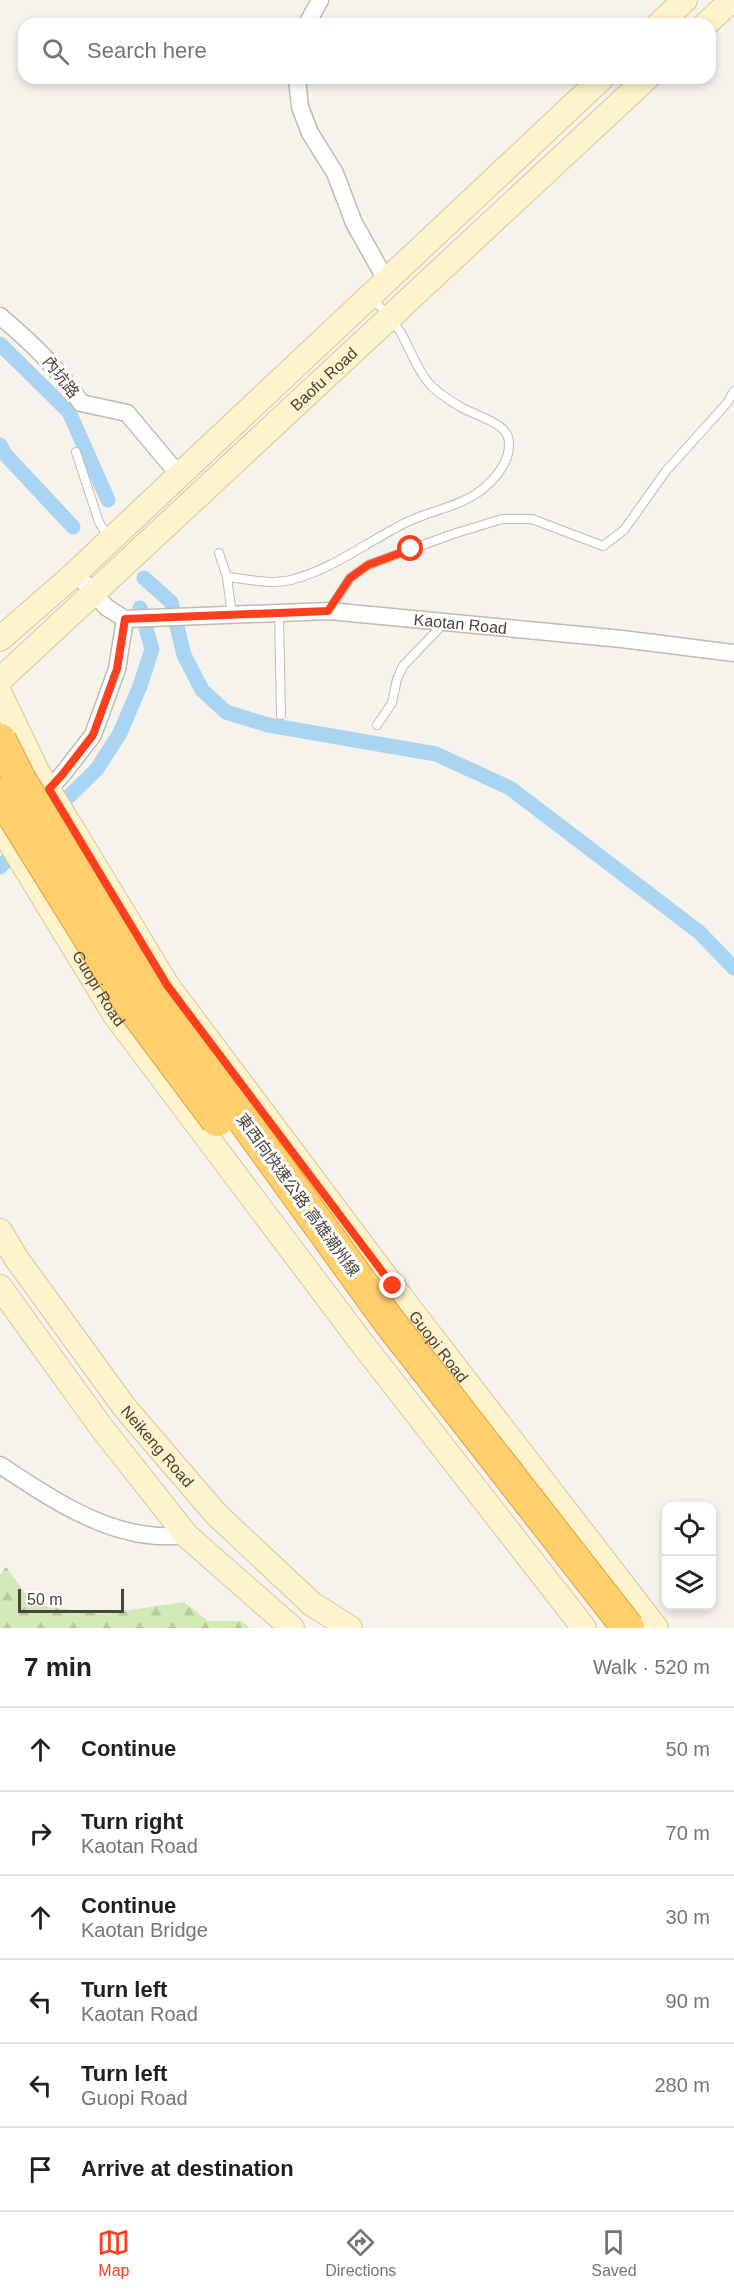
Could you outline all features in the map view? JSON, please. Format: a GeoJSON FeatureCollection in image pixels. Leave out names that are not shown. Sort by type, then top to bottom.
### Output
{"type":"FeatureCollection","features":[{"type":"Feature","properties":{"kind":"highway","name":"東西向快速公路 高雄潮州線"},"geometry":{"type":"LineString","coordinates":[[0,740],[20,780],[152,993],[388,1320],[628,1628]]}},
{"type":"Feature","properties":{"kind":"highway","name":"東西向快速公路 高雄潮州線"},"geometry":{"type":"LineString","coordinates":[[0,794],[131,1005],[375,1330],[605,1628]]}},
{"type":"Feature","properties":{"kind":"street"},"geometry":{"type":"LineString","coordinates":[[310,18],[320,0]]}},
{"type":"Feature","properties":{"kind":"street"},"geometry":{"type":"LineString","coordinates":[[666,18],[685,0]]}},
{"type":"Feature","properties":{"kind":"street"},"geometry":{"type":"LineString","coordinates":[[712,18],[732,0]]}},
{"type":"Feature","properties":{"kind":"street"},"geometry":{"type":"LineString","coordinates":[[298,84],[300,107],[310,133],[334,173],[378,288]]}},
{"type":"Feature","properties":{"kind":"street","name":"Baofu Road"},"geometry":{"type":"LineString","coordinates":[[0,639],[76,573],[596,84]]}},
{"type":"Feature","properties":{"kind":"street","name":"Baofu Road"},"geometry":{"type":"LineString","coordinates":[[0,680],[641,84]]}},
{"type":"Feature","properties":{"kind":"street","name":"內坑路"},"geometry":{"type":"LineString","coordinates":[[0,316],[36,345],[68,383],[81,403],[127,413],[179,475]]}},
{"type":"Feature","properties":{"kind":"street"},"geometry":{"type":"LineString","coordinates":[[4,835],[51,792],[93,735],[117,669],[129,619],[105,607],[76,573]]}},
{"type":"Feature","properties":{"kind":"street","name":"Kaotan Road"},"geometry":{"type":"LineString","coordinates":[[129,619],[328,611],[732,650]]}},
{"type":"Feature","properties":{"kind":"street","name":"Guopi Road"},"geometry":{"type":"LineString","coordinates":[[0,694],[38,771],[167,985],[407,1305],[656,1628]]}},
{"type":"Feature","properties":{"kind":"street","name":"Guopi Road"},"geometry":{"type":"LineString","coordinates":[[4,835],[122,1024],[360,1342],[584,1628]]}},
{"type":"Feature","properties":{"kind":"street","name":"Neikeng Road"},"geometry":{"type":"LineString","coordinates":[[0,1231],[16,1258],[125,1408],[216,1514],[312,1604],[350,1628]]}},
{"type":"Feature","properties":{"kind":"street","name":"Neikeng Road"},"geometry":{"type":"LineString","coordinates":[[0,1287],[101,1427],[187,1536],[292,1628]]}},
{"type":"Feature","properties":{"kind":"street"},"geometry":{"type":"LineString","coordinates":[[0,1465],[36,1489],[85,1515],[140,1534],[187,1536]]}},
{"type":"Feature","properties":{"kind":"lane"},"geometry":{"type":"LineString","coordinates":[[227,577],[275,582],[290,580],[331,566],[408,522],[463,501],[484,488],[500,472],[505,463],[508,435],[500,426],[460,407],[429,385],[390,318],[378,288]]}},
{"type":"Feature","properties":{"kind":"lane"},"geometry":{"type":"LineString","coordinates":[[328,611],[350,578],[368,565],[502,519],[532,519],[603,546],[624,530],[666,471],[728,402],[734,391]]}},
{"type":"Feature","properties":{"kind":"lane"},"geometry":{"type":"LineString","coordinates":[[76,452],[99,522],[110,540]]}},
{"type":"Feature","properties":{"kind":"lane"},"geometry":{"type":"LineString","coordinates":[[219,553],[227,577],[232,616]]}},
{"type":"Feature","properties":{"kind":"lane"},"geometry":{"type":"LineString","coordinates":[[279,614],[281,715]]}},
{"type":"Feature","properties":{"kind":"lane"},"geometry":{"type":"LineString","coordinates":[[377,725],[392,703],[397,679],[403,666],[444,623]]}},
{"type":"Feature","properties":{"kind":"green space"},"geometry":{"type":"Polygon","coordinates":[[[6,1567],[34,1605],[103,1614],[184,1602],[208,1621],[241,1621],[250,1628],[0,1628],[0,1575],[6,1567]]]}},
{"type":"Feature","properties":{"kind":"waterway"},"geometry":{"type":"LineString","coordinates":[[0,344],[69,412],[108,500]]}},
{"type":"Feature","properties":{"kind":"waterway"},"geometry":{"type":"LineString","coordinates":[[0,445],[5,454],[73,527]]}},
{"type":"Feature","properties":{"kind":"waterway"},"geometry":{"type":"LineString","coordinates":[[144,578],[171,602],[184,655],[202,690],[226,712],[268,725],[436,754],[510,788],[699,932],[734,968]]}},
{"type":"Feature","properties":{"kind":"waterway"},"geometry":{"type":"LineString","coordinates":[[54,811],[97,769],[120,733],[140,686],[152,649],[140,608]]}},
{"type":"Feature","properties":{"kind":"waterway"},"geometry":{"type":"LineString","coordinates":[[0,867],[21,846]]}},
{"type":"Feature","properties":{"kind":"route"},"geometry":{"type":"LineString","coordinates":[[393,1286],[167,985],[49,789],[93,735],[117,669],[125,619],[328,611],[350,578],[368,565],[411,549]]}}]}
